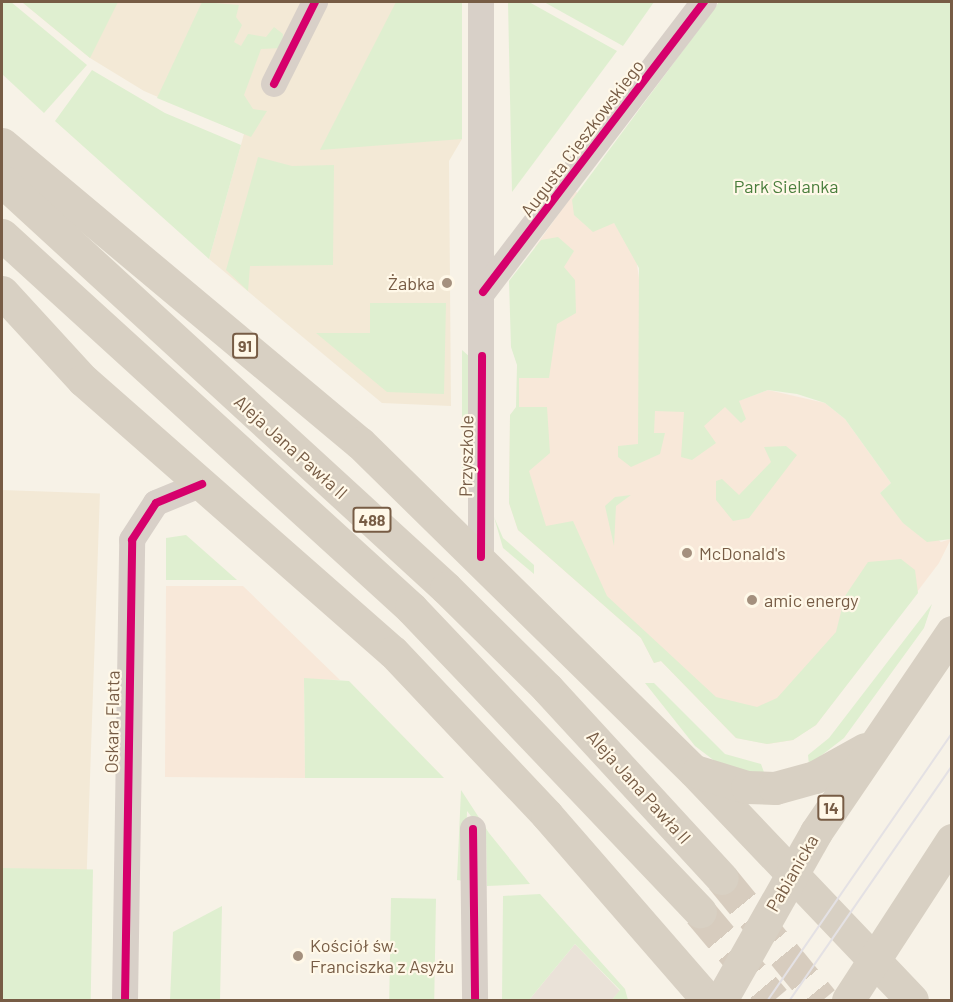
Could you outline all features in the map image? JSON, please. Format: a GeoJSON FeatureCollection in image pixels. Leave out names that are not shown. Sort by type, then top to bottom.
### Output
{"type":"FeatureCollection","features":[{"type":"Feature","properties":{"kind":"main road","name":"91"},"geometry":{"type":"LineString","coordinates":[[2,144],[360,443],[481,557]]}},
{"type":"Feature","properties":{"kind":"main road","name":"Aleja Jana Pawła II"},"geometry":{"type":"LineString","coordinates":[[2,181],[446,588],[547,688],[722,878]]}},
{"type":"Feature","properties":{"kind":"main road","name":"Aleja Jana Pawła II"},"geometry":{"type":"LineString","coordinates":[[2,235],[411,608],[700,912]]}},
{"type":"Feature","properties":{"kind":"main road"},"geometry":{"type":"LineString","coordinates":[[2,292],[83,380],[401,661],[547,815],[708,1000]]}},
{"type":"Feature","properties":{"kind":"main road"},"geometry":{"type":"LineString","coordinates":[[481,557],[694,771],[912,1000]]}},
{"type":"Feature","properties":{"kind":"main road","name":"Pabianicka"},"geometry":{"type":"LineString","coordinates":[[721,1000],[792,873],[872,744],[951,632]]}},
{"type":"Feature","properties":{"kind":"main road"},"geometry":{"type":"LineString","coordinates":[[694,771],[747,787],[775,788],[815,777],[872,744]]}},
{"type":"Feature","properties":{"kind":"main road"},"geometry":{"type":"LineString","coordinates":[[848,1000],[951,840]]}},
{"type":"Feature","properties":{"kind":"street"},"geometry":{"type":"LineString","coordinates":[[274,84],[315,2]]}},
{"type":"Feature","properties":{"kind":"street","name":"Przyszkole"},"geometry":{"type":"LineString","coordinates":[[481,2],[483,292],[481,557]]}},
{"type":"Feature","properties":{"kind":"street","name":"Augusta Cieszkowskiego"},"geometry":{"type":"LineString","coordinates":[[483,292],[704,2]]}},
{"type":"Feature","properties":{"kind":"street","name":"Oskara Flatta"},"geometry":{"type":"LineString","coordinates":[[125,1000],[132,540],[156,503],[202,484]]}},
{"type":"Feature","properties":{"kind":"street"},"geometry":{"type":"LineString","coordinates":[[473,829],[475,1000]]}},
{"type":"Feature","properties":{"kind":"shaded area"},"geometry":{"type":"Polygon","coordinates":[[[22,2],[462,2],[462,139],[449,161],[451,406],[382,403],[209,259],[244,134],[144,91],[90,58],[22,2]]]}},
{"type":"Feature","properties":{"kind":"shaded area"},"geometry":{"type":"Polygon","coordinates":[[[575,191],[614,223],[636,258],[640,285],[738,401],[768,390],[825,403],[845,419],[891,483],[880,493],[941,542],[951,539],[939,563],[816,725],[793,740],[768,744],[736,738],[661,661],[654,663],[641,638],[518,530],[509,503],[510,415],[519,407],[519,378],[549,378],[535,247],[575,191]]]}},
{"type":"Feature","properties":{"kind":"shaded area"},"geometry":{"type":"Polygon","coordinates":[[[2,490],[100,493],[87,871],[2,868],[2,490]]]}},
{"type":"Feature","properties":{"kind":"shaded area"},"geometry":{"type":"Polygon","coordinates":[[[166,586],[243,586],[340,680],[304,679],[305,778],[165,777],[166,586]]]}},
{"type":"Feature","properties":{"kind":"shaded area"},"geometry":{"type":"Polygon","coordinates":[[[575,944],[620,991],[612,1000],[529,1000],[575,944]]]}},
{"type":"Feature","properties":{"kind":"green space"},"geometry":{"type":"Polygon","coordinates":[[[2,2],[11,2],[87,65],[44,113],[2,74],[2,2]]]}},
{"type":"Feature","properties":{"kind":"green space"},"geometry":{"type":"Polygon","coordinates":[[[22,2],[118,2],[90,58],[22,2]]]}},
{"type":"Feature","properties":{"kind":"green space"},"geometry":{"type":"Polygon","coordinates":[[[202,2],[239,5],[236,17],[242,25],[234,42],[241,46],[248,34],[266,37],[274,27],[283,34],[282,48],[261,49],[244,95],[253,109],[267,111],[251,137],[157,98],[202,2]]]}},
{"type":"Feature","properties":{"kind":"green space"},"geometry":{"type":"Polygon","coordinates":[[[396,2],[462,2],[462,139],[320,150],[396,2]]]}},
{"type":"Feature","properties":{"kind":"green space"},"geometry":{"type":"Polygon","coordinates":[[[508,2],[529,2],[617,51],[512,192],[508,2]]]}},
{"type":"Feature","properties":{"kind":"green space"},"geometry":{"type":"Polygon","coordinates":[[[544,2],[654,2],[623,46],[544,2]]]}},
{"type":"Feature","properties":{"kind":"green space","name":"Park Sielanka"},"geometry":{"type":"Polygon","coordinates":[[[719,2],[951,2],[951,539],[927,542],[903,523],[880,493],[891,483],[845,419],[825,403],[797,394],[768,390],[739,401],[746,419],[741,423],[725,407],[704,426],[716,443],[692,460],[681,457],[684,412],[655,411],[654,433],[665,433],[660,454],[631,467],[618,457],[618,446],[638,444],[639,268],[614,223],[593,232],[574,215],[572,200],[719,2]]]}},
{"type":"Feature","properties":{"kind":"green space"},"geometry":{"type":"Polygon","coordinates":[[[92,70],[165,113],[241,145],[209,259],[55,121],[92,70]]]}},
{"type":"Feature","properties":{"kind":"green space"},"geometry":{"type":"Polygon","coordinates":[[[258,157],[292,166],[334,165],[333,265],[250,266],[248,291],[226,270],[258,157]]]}},
{"type":"Feature","properties":{"kind":"green space"},"geometry":{"type":"Polygon","coordinates":[[[558,237],[574,251],[564,267],[575,280],[576,313],[557,324],[549,378],[519,378],[519,407],[547,407],[550,453],[529,471],[546,526],[573,521],[607,596],[716,697],[757,707],[777,698],[836,632],[845,596],[868,562],[901,559],[915,570],[918,593],[816,725],[793,740],[767,744],[736,738],[661,661],[654,663],[641,638],[518,530],[509,503],[510,415],[516,407],[517,365],[511,347],[509,281],[541,240],[558,237]]]}},
{"type":"Feature","properties":{"kind":"green space"},"geometry":{"type":"Polygon","coordinates":[[[370,303],[446,303],[444,394],[387,392],[316,333],[370,333],[370,303]]]}},
{"type":"Feature","properties":{"kind":"green space"},"geometry":{"type":"Polygon","coordinates":[[[462,350],[470,357],[468,473],[462,472],[462,350]]]}},
{"type":"Feature","properties":{"kind":"green space"},"geometry":{"type":"Polygon","coordinates":[[[786,446],[797,455],[749,518],[733,521],[716,500],[716,481],[722,479],[739,495],[771,462],[764,447],[786,446]]]}},
{"type":"Feature","properties":{"kind":"green space"},"geometry":{"type":"Polygon","coordinates":[[[631,495],[616,506],[614,546],[605,506],[615,497],[631,495]]]}},
{"type":"Feature","properties":{"kind":"green space"},"geometry":{"type":"Polygon","coordinates":[[[494,517],[503,538],[534,565],[534,574],[503,548],[494,517]]]}},
{"type":"Feature","properties":{"kind":"green space"},"geometry":{"type":"Polygon","coordinates":[[[186,535],[237,580],[166,580],[166,538],[186,535]]]}},
{"type":"Feature","properties":{"kind":"green space"},"geometry":{"type":"Polygon","coordinates":[[[932,604],[924,628],[844,738],[809,765],[808,755],[829,738],[932,604]]]}},
{"type":"Feature","properties":{"kind":"green space"},"geometry":{"type":"Polygon","coordinates":[[[304,678],[349,681],[444,778],[305,778],[304,678]]]}},
{"type":"Feature","properties":{"kind":"green space"},"geometry":{"type":"Polygon","coordinates":[[[645,683],[654,683],[725,754],[761,764],[765,775],[720,765],[695,746],[645,683]]]}},
{"type":"Feature","properties":{"kind":"green space"},"geometry":{"type":"Polygon","coordinates":[[[461,790],[489,833],[530,884],[487,886],[486,835],[467,811],[465,881],[457,880],[461,790]]]}},
{"type":"Feature","properties":{"kind":"green space"},"geometry":{"type":"Polygon","coordinates":[[[2,868],[93,870],[91,1000],[2,1000],[2,868]]]}},
{"type":"Feature","properties":{"kind":"green space"},"geometry":{"type":"Polygon","coordinates":[[[540,894],[625,989],[628,1000],[612,1000],[620,990],[575,944],[529,1000],[502,1000],[503,896],[540,894]]]}},
{"type":"Feature","properties":{"kind":"green space"},"geometry":{"type":"Polygon","coordinates":[[[391,898],[436,899],[434,1000],[389,1000],[391,898]]]}},
{"type":"Feature","properties":{"kind":"green space"},"geometry":{"type":"Polygon","coordinates":[[[222,906],[220,1000],[170,1000],[173,932],[222,906]]]}},
{"type":"Feature","properties":{"kind":"tunnel"},"geometry":{"type":"LineString","coordinates":[[722,878],[822,1000]]}},
{"type":"Feature","properties":{"kind":"tunnel"},"geometry":{"type":"LineString","coordinates":[[700,912],[774,1000]]}},
{"type":"Feature","properties":{"kind":"tram line"},"geometry":{"type":"LineString","coordinates":[[768,1000],[952,733]]}},
{"type":"Feature","properties":{"kind":"tram line"},"geometry":{"type":"LineString","coordinates":[[790,1000],[952,766]]}},
{"type":"Feature","properties":{"kind":"cycle path"},"geometry":{"type":"LineString","coordinates":[[274,84],[315,2]]}},
{"type":"Feature","properties":{"kind":"cycle path"},"geometry":{"type":"LineString","coordinates":[[483,292],[704,2]]}},
{"type":"Feature","properties":{"kind":"cycle path"},"geometry":{"type":"LineString","coordinates":[[481,557],[482,356]]}},
{"type":"Feature","properties":{"kind":"cycle path"},"geometry":{"type":"LineString","coordinates":[[125,1000],[132,540],[156,503],[202,484]]}},
{"type":"Feature","properties":{"kind":"cycle path"},"geometry":{"type":"LineString","coordinates":[[473,829],[475,1000]]}},
{"type":"Feature","properties":{"kind":"place","name":"Żabka"},"geometry":{"type":"Point","coordinates":[447,283]}},
{"type":"Feature","properties":{"kind":"place","name":"McDonald's"},"geometry":{"type":"Point","coordinates":[687,553]}},
{"type":"Feature","properties":{"kind":"place","name":"amic energy"},"geometry":{"type":"Point","coordinates":[752,600]}},
{"type":"Feature","properties":{"kind":"place","name":"Kościół św. Franciszka z Asyżu"},"geometry":{"type":"Point","coordinates":[298,956]}}]}
